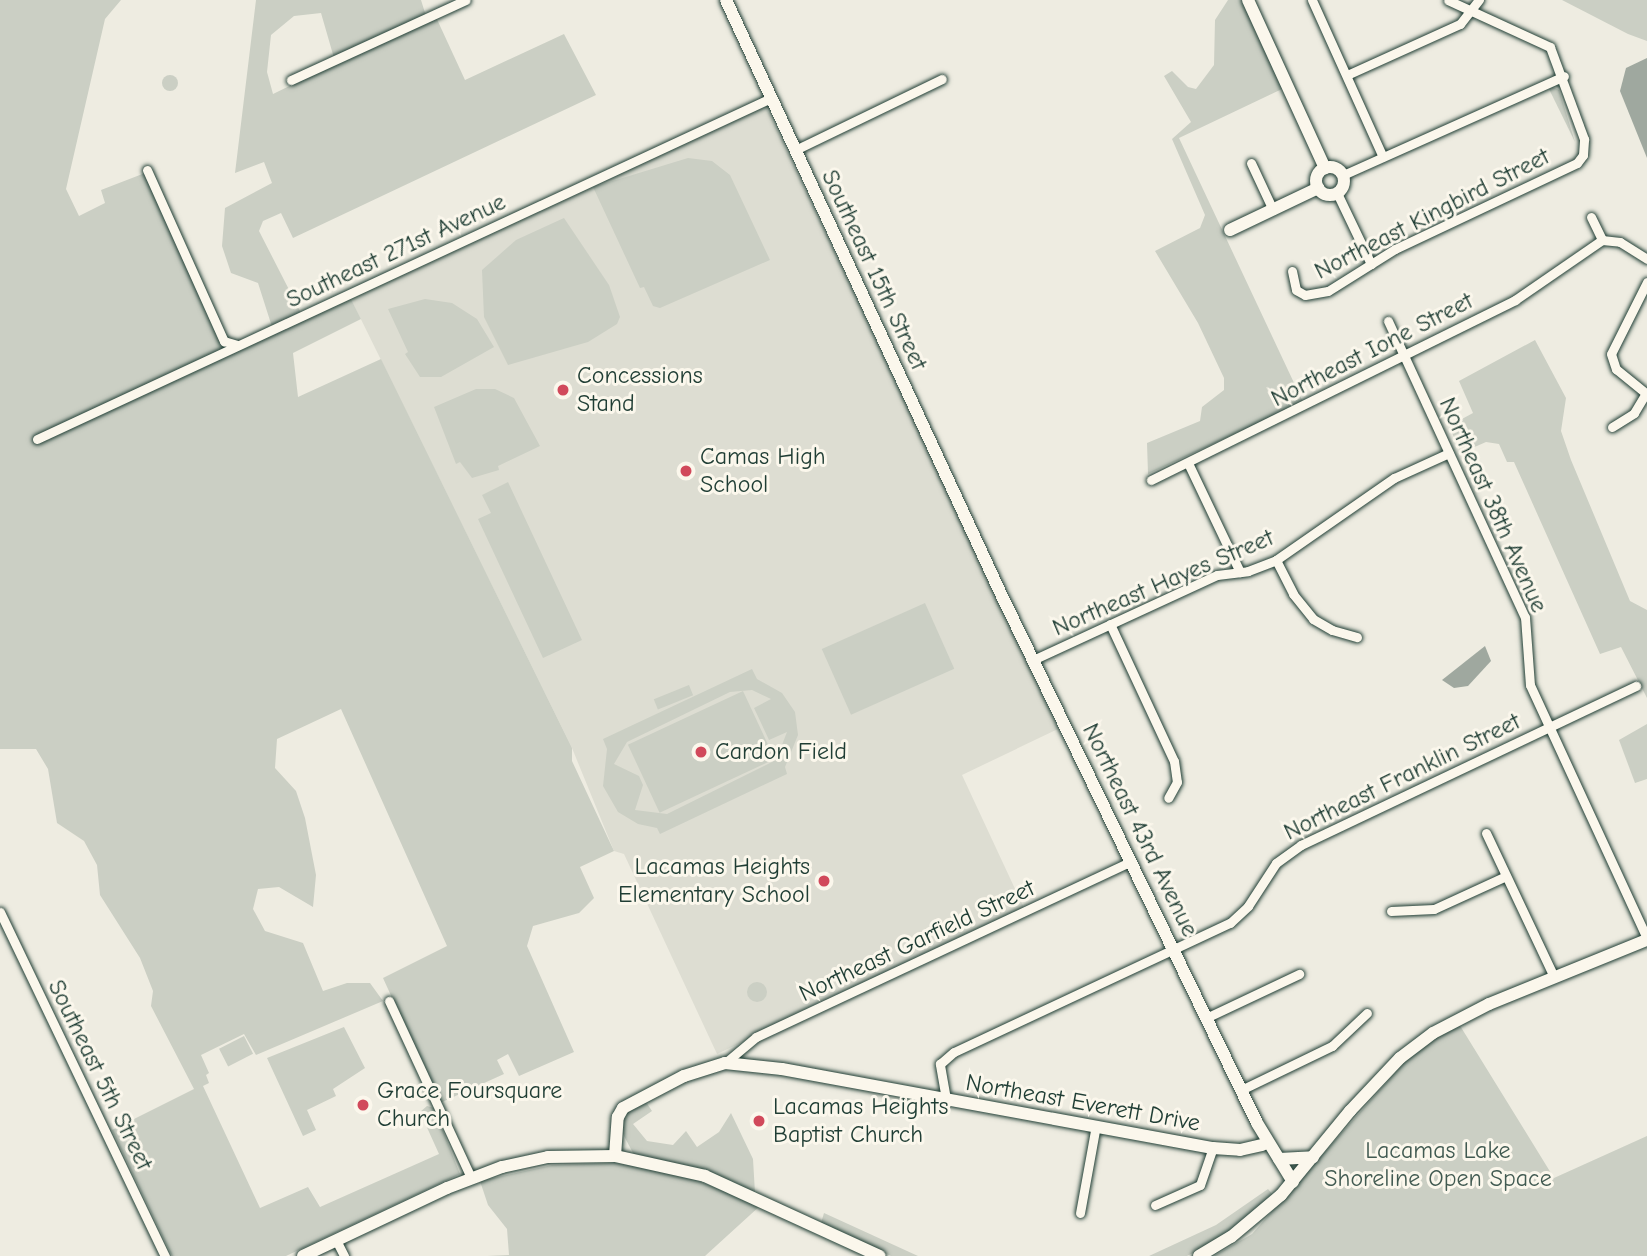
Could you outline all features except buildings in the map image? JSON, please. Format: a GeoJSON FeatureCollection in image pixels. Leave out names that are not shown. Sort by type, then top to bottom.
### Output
{"type":"FeatureCollection","features":[{"type":"Feature","properties":{"kind":"street"},"geometry":{"type":"LineString","coordinates":[[291,80],[466,0]]}},
{"type":"Feature","properties":{"kind":"street","name":"Southeast 15th Street"},"geometry":{"type":"LineString","coordinates":[[726,0],[984,557]]}},
{"type":"Feature","properties":{"kind":"street"},"geometry":{"type":"LineString","coordinates":[[1248,0],[1325,168]]}},
{"type":"Feature","properties":{"kind":"street"},"geometry":{"type":"LineString","coordinates":[[1312,0],[1383,157]]}},
{"type":"Feature","properties":{"kind":"street","name":"Northeast Kingbird Street"},"geometry":{"type":"LineString","coordinates":[[1292,271],[1296,290],[1315,295],[1371,264],[1577,163],[1584,155],[1584,139],[1556,54],[1541,39],[1448,0]]}},
{"type":"Feature","properties":{"kind":"street"},"geometry":{"type":"LineString","coordinates":[[1347,75],[1460,24],[1474,11],[1479,0]]}},
{"type":"Feature","properties":{"kind":"street"},"geometry":{"type":"LineString","coordinates":[[1343,175],[1564,76]]}},
{"type":"Feature","properties":{"kind":"street"},"geometry":{"type":"LineString","coordinates":[[795,150],[942,79]]}},
{"type":"Feature","properties":{"kind":"street","name":"Southeast 271st Avenue"},"geometry":{"type":"LineString","coordinates":[[37,439],[771,99]]}},
{"type":"Feature","properties":{"kind":"street"},"geometry":{"type":"LineString","coordinates":[[1251,163],[1273,210]]}},
{"type":"Feature","properties":{"kind":"street"},"geometry":{"type":"LineString","coordinates":[[1325,168],[1338,169],[1343,175],[1344,183],[1337,194]]}},
{"type":"Feature","properties":{"kind":"street"},"geometry":{"type":"LineString","coordinates":[[1325,168],[1317,177],[1318,188],[1327,195],[1337,194]]}},
{"type":"Feature","properties":{"kind":"street"},"geometry":{"type":"LineString","coordinates":[[147,170],[224,341],[239,345]]}},
{"type":"Feature","properties":{"kind":"street"},"geometry":{"type":"LineString","coordinates":[[1230,230],[1318,188]]}},
{"type":"Feature","properties":{"kind":"street"},"geometry":{"type":"LineString","coordinates":[[1337,194],[1371,264]]}},
{"type":"Feature","properties":{"kind":"street"},"geometry":{"type":"LineString","coordinates":[[1591,217],[1602,240],[1620,242],[1647,259]]}},
{"type":"Feature","properties":{"kind":"street","name":"Northeast Ione Street"},"geometry":{"type":"LineString","coordinates":[[1151,480],[1306,407],[1387,365],[1402,352],[1515,300],[1602,240]]}},
{"type":"Feature","properties":{"kind":"street"},"geometry":{"type":"LineString","coordinates":[[1612,427],[1634,413],[1647,394],[1613,361],[1613,345],[1647,282]]}},
{"type":"Feature","properties":{"kind":"street","name":"Northeast 38th Avenue"},"geometry":{"type":"LineString","coordinates":[[1388,321],[1525,617],[1527,674],[1647,939]]}},
{"type":"Feature","properties":{"kind":"street","name":"Northeast Hayes Street"},"geometry":{"type":"LineString","coordinates":[[1035,659],[1217,575],[1240,572],[1276,559],[1394,478],[1449,453]]}},
{"type":"Feature","properties":{"kind":"street"},"geometry":{"type":"LineString","coordinates":[[1188,463],[1240,572]]}},
{"type":"Feature","properties":{"kind":"street","name":"Northeast 43rd Avenue"},"geometry":{"type":"LineString","coordinates":[[984,557],[1243,1089],[1257,1123],[1293,1182]]}},
{"type":"Feature","properties":{"kind":"street"},"geometry":{"type":"LineString","coordinates":[[1276,559],[1293,594],[1313,619],[1332,630],[1357,637]]}},
{"type":"Feature","properties":{"kind":"street"},"geometry":{"type":"LineString","coordinates":[[1110,624],[1174,761],[1177,782],[1168,798]]}},
{"type":"Feature","properties":{"kind":"street","name":"Northeast Franklin Street"},"geometry":{"type":"LineString","coordinates":[[946,1099],[940,1072],[944,1057],[1230,923],[1248,906],[1276,863],[1301,845],[1636,686]]}},
{"type":"Feature","properties":{"kind":"street"},"geometry":{"type":"LineString","coordinates":[[1486,833],[1554,977]]}},
{"type":"Feature","properties":{"kind":"street","name":"Northeast Garfield Street"},"geometry":{"type":"LineString","coordinates":[[725,1063],[758,1037],[1131,861]]}},
{"type":"Feature","properties":{"kind":"street"},"geometry":{"type":"LineString","coordinates":[[1391,911],[1434,909],[1506,876]]}},
{"type":"Feature","properties":{"kind":"street","name":"Southeast 5th Street"},"geometry":{"type":"LineString","coordinates":[[0,912],[164,1256]]}},
{"type":"Feature","properties":{"kind":"street"},"geometry":{"type":"LineString","coordinates":[[1199,1256],[1248,1225],[1293,1182],[1350,1111],[1416,1045],[1460,1017],[1647,939]]}},
{"type":"Feature","properties":{"kind":"street"},"geometry":{"type":"LineString","coordinates":[[1208,1017],[1299,974]]}},
{"type":"Feature","properties":{"kind":"street"},"geometry":{"type":"LineString","coordinates":[[389,1001],[471,1178]]}},
{"type":"Feature","properties":{"kind":"street"},"geometry":{"type":"LineString","coordinates":[[1243,1089],[1332,1046],[1367,1013]]}},
{"type":"Feature","properties":{"kind":"street","name":"Northeast Everett Drive"},"geometry":{"type":"LineString","coordinates":[[615,1156],[618,1117],[623,1108],[684,1076],[725,1063],[1096,1125],[1213,1148],[1240,1150],[1262,1145]]}},
{"type":"Feature","properties":{"kind":"street","name":"Northeast 43rd Avenue"},"geometry":{"type":"LineString","coordinates":[[1257,1123],[1262,1145],[1283,1177],[1293,1182]]}},
{"type":"Feature","properties":{"kind":"street"},"geometry":{"type":"LineString","coordinates":[[1080,1213],[1096,1125]]}},
{"type":"Feature","properties":{"kind":"street"},"geometry":{"type":"LineString","coordinates":[[1155,1205],[1200,1185],[1213,1148]]}},
{"type":"Feature","properties":{"kind":"street"},"geometry":{"type":"LineString","coordinates":[[303,1256],[471,1178],[548,1157],[615,1156],[685,1169],[768,1203],[880,1256]]}},
{"type":"Feature","properties":{"kind":"street"},"geometry":{"type":"LineString","coordinates":[[1279,1159],[1313,1157]]}},
{"type":"Feature","properties":{"kind":"street"},"geometry":{"type":"LineString","coordinates":[[336,1240],[344,1256]]}},
{"type":"Feature","properties":{"kind":"shaded area"},"geometry":{"type":"Polygon","coordinates":[[[1647,58],[1647,158],[1620,91],[1626,68],[1647,58]]]}},
{"type":"Feature","properties":{"kind":"shaded area","name":"Camas High School"},"geometry":{"type":"Polygon","coordinates":[[[765,105],[1060,728],[962,775],[1024,908],[717,1054],[624,854],[614,851],[572,748],[351,299],[765,105]]]}},
{"type":"Feature","properties":{"kind":"shaded area"},"geometry":{"type":"Polygon","coordinates":[[[1485,646],[1491,661],[1468,686],[1454,688],[1442,680],[1485,646]]]}},
{"type":"Feature","properties":{"kind":"green space"},"geometry":{"type":"Polygon","coordinates":[[[0,0],[121,0],[105,19],[66,189],[79,216],[105,203],[101,190],[145,173],[228,351],[36,441],[351,299],[361,319],[293,353],[298,397],[381,359],[572,748],[572,761],[614,851],[580,867],[594,898],[579,913],[533,926],[527,946],[574,1052],[519,1076],[508,1054],[497,1060],[504,1074],[440,1103],[383,978],[447,946],[341,709],[277,739],[275,768],[296,791],[305,818],[316,875],[313,907],[279,887],[258,889],[253,909],[265,931],[303,943],[323,991],[347,983],[370,983],[383,1001],[256,1055],[244,1034],[201,1055],[209,1073],[206,1075],[209,1083],[203,1086],[260,1208],[308,1187],[320,1207],[439,1154],[420,1112],[427,1106],[434,1108],[460,1174],[286,1256],[172,1256],[112,1130],[194,1089],[151,1006],[153,991],[140,958],[100,895],[97,865],[84,841],[57,823],[48,769],[36,749],[0,749],[0,0]]]}},
{"type":"Feature","properties":{"kind":"green space"},"geometry":{"type":"Polygon","coordinates":[[[256,0],[421,0],[426,16],[334,58],[321,13],[294,16],[271,35],[267,72],[273,94],[435,15],[465,80],[564,34],[596,95],[293,238],[281,213],[263,221],[259,231],[303,317],[273,330],[258,283],[231,273],[222,246],[225,208],[272,183],[264,162],[235,173],[256,0]]]}},
{"type":"Feature","properties":{"kind":"green space"},"geometry":{"type":"Polygon","coordinates":[[[1228,0],[1243,0],[1284,88],[1179,138],[1303,402],[1148,474],[1147,443],[1200,421],[1202,407],[1224,390],[1224,378],[1198,323],[1155,251],[1200,228],[1205,215],[1172,139],[1191,122],[1164,76],[1172,71],[1188,87],[1196,89],[1214,65],[1215,20],[1228,0]]]}},
{"type":"Feature","properties":{"kind":"green space"},"geometry":{"type":"Polygon","coordinates":[[[1562,0],[1647,0],[1647,41],[1628,34],[1562,0]]]}},
{"type":"Feature","properties":{"kind":"green space"},"geometry":{"type":"Polygon","coordinates":[[[167,75],[173,75],[178,83],[176,89],[167,91],[162,86],[162,80],[167,75]]]}},
{"type":"Feature","properties":{"kind":"green space"},"geometry":{"type":"Polygon","coordinates":[[[1553,87],[1559,90],[1575,142],[1549,89],[1553,87]]]}},
{"type":"Feature","properties":{"kind":"green space"},"geometry":{"type":"Polygon","coordinates":[[[688,158],[712,161],[730,175],[770,260],[660,308],[653,306],[644,287],[640,288],[593,187],[688,158]]]}},
{"type":"Feature","properties":{"kind":"green space"},"geometry":{"type":"Polygon","coordinates":[[[564,218],[609,285],[620,317],[617,324],[588,342],[508,365],[484,317],[482,270],[516,240],[564,218]]]}},
{"type":"Feature","properties":{"kind":"green space"},"geometry":{"type":"Polygon","coordinates":[[[425,299],[452,303],[477,319],[494,347],[441,377],[420,377],[405,354],[408,352],[388,309],[425,299]]]}},
{"type":"Feature","properties":{"kind":"green space"},"geometry":{"type":"Polygon","coordinates":[[[1535,340],[1566,398],[1561,431],[1571,460],[1630,601],[1647,610],[1647,698],[1621,647],[1600,654],[1514,462],[1507,462],[1499,444],[1486,442],[1461,453],[1449,426],[1473,413],[1459,381],[1535,340]]]}},
{"type":"Feature","properties":{"kind":"green space"},"geometry":{"type":"Polygon","coordinates":[[[476,389],[495,389],[514,398],[540,446],[498,466],[499,470],[472,478],[460,462],[456,464],[434,407],[476,389]]]}},
{"type":"Feature","properties":{"kind":"green space"},"geometry":{"type":"Polygon","coordinates":[[[508,482],[582,640],[543,658],[478,519],[491,513],[482,495],[508,482]]]}},
{"type":"Feature","properties":{"kind":"green space"},"geometry":{"type":"Polygon","coordinates":[[[925,603],[954,669],[851,715],[822,649],[925,603]]]}},
{"type":"Feature","properties":{"kind":"green space"},"geometry":{"type":"Polygon","coordinates":[[[752,669],[757,679],[782,693],[795,712],[798,735],[785,767],[787,774],[660,834],[657,828],[638,824],[618,812],[603,786],[607,749],[603,739],[752,669]],[[752,690],[730,692],[627,742],[614,764],[639,776],[643,785],[635,810],[667,814],[776,760],[787,732],[769,740],[754,708],[771,699],[752,690]]]}},
{"type":"Feature","properties":{"kind":"green space"},"geometry":{"type":"Polygon","coordinates":[[[689,685],[693,695],[658,709],[654,699],[689,685]]]}},
{"type":"Feature","properties":{"kind":"green space","name":"Cardon Field"},"geometry":{"type":"Polygon","coordinates":[[[743,691],[775,759],[660,813],[628,745],[743,691]]]}},
{"type":"Feature","properties":{"kind":"green space"},"geometry":{"type":"Polygon","coordinates":[[[1647,724],[1647,779],[1635,783],[1619,740],[1647,724]]]}},
{"type":"Feature","properties":{"kind":"green space"},"geometry":{"type":"Polygon","coordinates":[[[757,982],[764,985],[767,992],[764,999],[757,1002],[750,999],[747,992],[750,985],[757,982]]]}},
{"type":"Feature","properties":{"kind":"green space","name":"Lacamas Lake Shoreline Open Space"},"geometry":{"type":"Polygon","coordinates":[[[1459,1024],[1554,1178],[1647,1136],[1647,1256],[1214,1256],[1252,1234],[1418,1047],[1459,1024]]]}},
{"type":"Feature","properties":{"kind":"green space"},"geometry":{"type":"Polygon","coordinates":[[[344,1027],[365,1068],[333,1089],[336,1096],[307,1110],[316,1130],[303,1136],[267,1058],[344,1027]]]}},
{"type":"Feature","properties":{"kind":"green space"},"geometry":{"type":"Polygon","coordinates":[[[244,1036],[253,1054],[228,1067],[219,1049],[244,1036]]]}},
{"type":"Feature","properties":{"kind":"green space"},"geometry":{"type":"Polygon","coordinates":[[[644,1099],[652,1111],[633,1124],[647,1141],[673,1145],[686,1131],[697,1147],[719,1132],[731,1113],[753,1159],[755,1193],[634,1155],[623,1134],[622,1117],[644,1099]]]}},
{"type":"Feature","properties":{"kind":"green space"},"geometry":{"type":"Polygon","coordinates":[[[616,1163],[677,1173],[761,1205],[705,1256],[487,1256],[509,1255],[507,1229],[488,1205],[480,1181],[552,1165],[616,1163]]]}},
{"type":"Feature","properties":{"kind":"green space"},"geometry":{"type":"Polygon","coordinates":[[[1268,1189],[1273,1195],[1215,1242],[1187,1256],[1149,1256],[1216,1225],[1268,1189]]]}},
{"type":"Feature","properties":{"kind":"green space"},"geometry":{"type":"Polygon","coordinates":[[[824,1213],[918,1256],[891,1256],[857,1241],[821,1223],[824,1213]]]}},
{"type":"Feature","properties":{"kind":"place","name":"Concessions Stand"},"geometry":{"type":"Point","coordinates":[563,390]}},
{"type":"Feature","properties":{"kind":"place","name":"Camas High School"},"geometry":{"type":"Point","coordinates":[686,471]}},
{"type":"Feature","properties":{"kind":"place","name":"Cardon Field"},"geometry":{"type":"Point","coordinates":[701,752]}},
{"type":"Feature","properties":{"kind":"place","name":"Lacamas Heights Elementary School"},"geometry":{"type":"Point","coordinates":[824,881]}},
{"type":"Feature","properties":{"kind":"place","name":"Grace Foursquare Church"},"geometry":{"type":"Point","coordinates":[363,1105]}},
{"type":"Feature","properties":{"kind":"place","name":"Lacamas Heights Baptist Church"},"geometry":{"type":"Point","coordinates":[759,1121]}}]}
